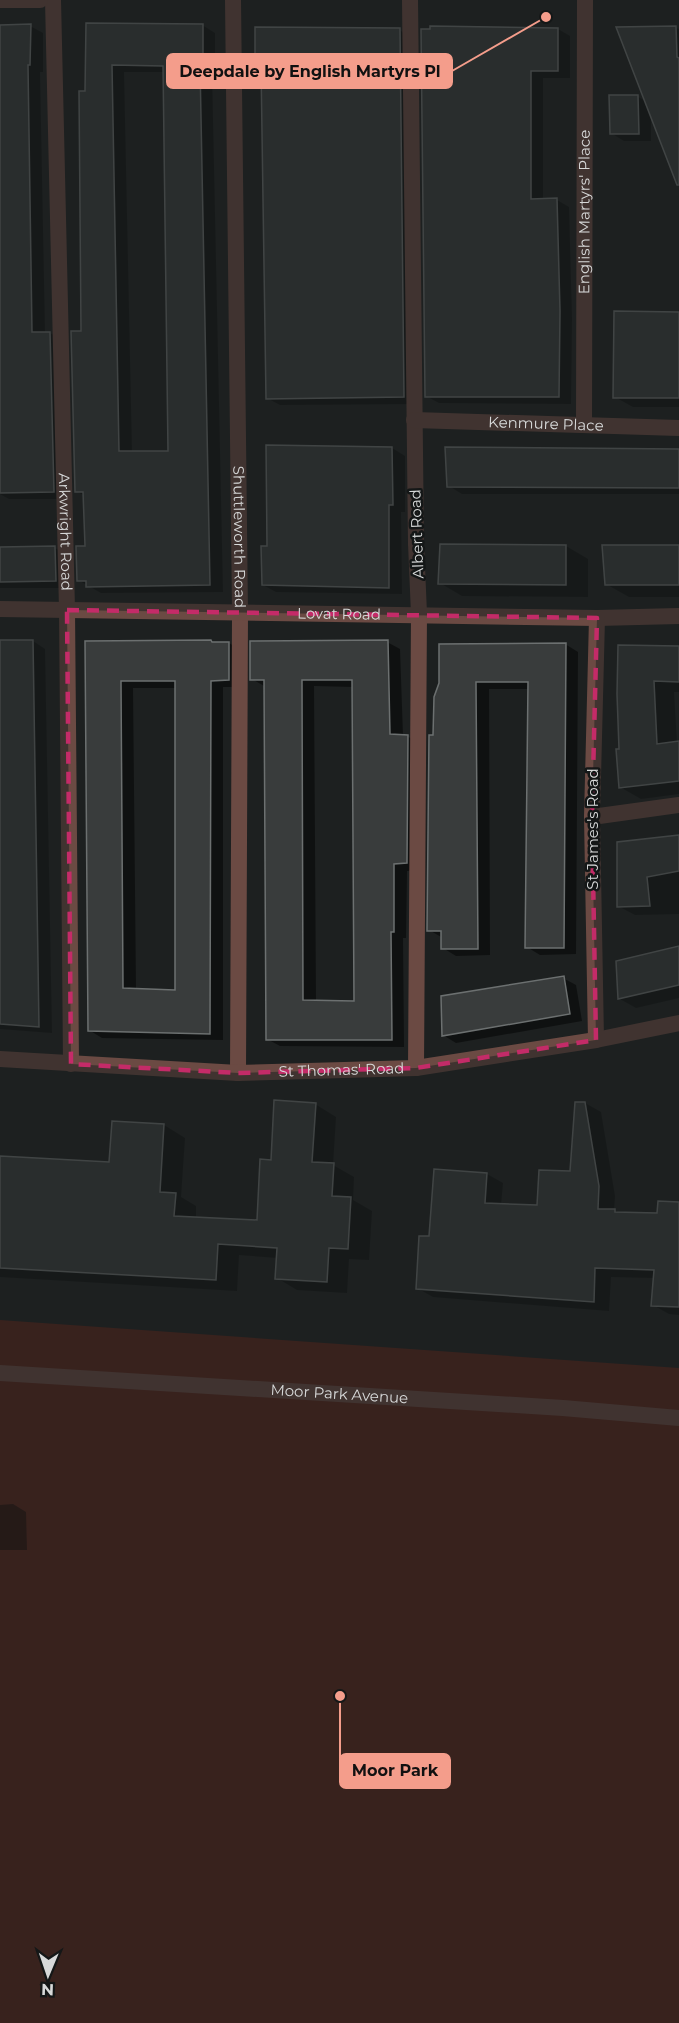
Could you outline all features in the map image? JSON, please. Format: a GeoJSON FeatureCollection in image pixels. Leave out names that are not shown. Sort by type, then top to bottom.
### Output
{"type":"FeatureCollection","features":[{"type":"Feature","properties":{"kind":"street"},"geometry":{"type":"LineString","coordinates":[[0,0],[40,0]]}},
{"type":"Feature","properties":{"kind":"street","name":"Arkwright Road"},"geometry":{"type":"LineString","coordinates":[[53,0],[67,610],[71,1064]]}},
{"type":"Feature","properties":{"kind":"street","name":"Shuttleworth Road"},"geometry":{"type":"LineString","coordinates":[[233,0],[240,613],[238,1073]]}},
{"type":"Feature","properties":{"kind":"street","name":"Albert Road"},"geometry":{"type":"LineString","coordinates":[[410,0],[414,420],[419,614],[416,1068]]}},
{"type":"Feature","properties":{"kind":"street","name":"English Martyrs' Place"},"geometry":{"type":"LineString","coordinates":[[584,425],[585,0]]}},
{"type":"Feature","properties":{"kind":"street","name":"Kenmure Place"},"geometry":{"type":"LineString","coordinates":[[414,420],[679,428]]}},
{"type":"Feature","properties":{"kind":"street","name":"Lovat Road"},"geometry":{"type":"LineString","coordinates":[[0,609],[597,618],[679,616]]}},
{"type":"Feature","properties":{"kind":"street","name":"St James's Road"},"geometry":{"type":"LineString","coordinates":[[596,1040],[592,817],[597,618]]}},
{"type":"Feature","properties":{"kind":"street"},"geometry":{"type":"LineString","coordinates":[[592,817],[679,805]]}},
{"type":"Feature","properties":{"kind":"street","name":"St Thomas' Road"},"geometry":{"type":"LineString","coordinates":[[0,1059],[238,1073],[416,1068],[596,1040],[679,1023]]}},
{"type":"Feature","properties":{"kind":"street","name":"Moor Park Avenue"},"geometry":{"type":"LineString","coordinates":[[0,1373],[563,1408],[679,1418]]}},
{"type":"Feature","properties":{"kind":"highlighted area"},"geometry":{"type":"Polygon","coordinates":[[[67,610],[597,618],[592,817],[596,1040],[416,1068],[238,1073],[71,1064],[67,610]]]}},
{"type":"Feature","properties":{"kind":"shaded area"},"geometry":{"type":"Polygon","coordinates":[[[0,1320],[679,1368],[679,2023],[0,2023],[0,1320]]]}},
{"type":"Feature","properties":{"kind":"building"},"geometry":{"type":"Polygon","coordinates":[[[86,23],[203,24],[203,65],[200,65],[210,585],[86,587],[86,581],[77,581],[76,546],[85,546],[83,492],[75,492],[71,331],[81,331],[79,91],[85,91],[86,23]],[[112,65],[119,451],[168,451],[163,66],[112,65]]]}},
{"type":"Feature","properties":{"kind":"building"},"geometry":{"type":"Polygon","coordinates":[[[31,24],[30,65],[28,65],[32,332],[50,332],[54,492],[0,493],[0,25],[31,24]]]}},
{"type":"Feature","properties":{"kind":"building"},"geometry":{"type":"Polygon","coordinates":[[[430,26],[558,28],[558,71],[531,71],[531,199],[557,198],[560,311],[559,397],[425,397],[421,29],[430,29],[430,26]]]}},
{"type":"Feature","properties":{"kind":"building"},"geometry":{"type":"Polygon","coordinates":[[[676,26],[677,57],[679,58],[679,185],[677,185],[616,27],[676,26]]]}},
{"type":"Feature","properties":{"kind":"building"},"geometry":{"type":"Polygon","coordinates":[[[255,27],[400,28],[404,397],[266,399],[261,66],[255,66],[255,27]]]}},
{"type":"Feature","properties":{"kind":"building"},"geometry":{"type":"Polygon","coordinates":[[[609,95],[638,95],[639,134],[610,134],[609,95]]]}},
{"type":"Feature","properties":{"kind":"building"},"geometry":{"type":"Polygon","coordinates":[[[614,311],[679,312],[679,398],[613,398],[614,311]]]}},
{"type":"Feature","properties":{"kind":"building"},"geometry":{"type":"Polygon","coordinates":[[[266,445],[392,447],[393,505],[389,505],[389,588],[262,585],[261,546],[267,546],[266,445]]]}},
{"type":"Feature","properties":{"kind":"building"},"geometry":{"type":"Polygon","coordinates":[[[445,447],[679,449],[679,488],[447,487],[445,447]]]}},
{"type":"Feature","properties":{"kind":"building"},"geometry":{"type":"Polygon","coordinates":[[[440,544],[566,545],[566,585],[438,584],[440,544]]]}},
{"type":"Feature","properties":{"kind":"building"},"geometry":{"type":"Polygon","coordinates":[[[602,545],[679,545],[679,585],[605,585],[602,545]]]}},
{"type":"Feature","properties":{"kind":"building"},"geometry":{"type":"Polygon","coordinates":[[[55,546],[56,581],[0,582],[0,547],[55,546]]]}},
{"type":"Feature","properties":{"kind":"building"},"geometry":{"type":"Polygon","coordinates":[[[0,640],[33,640],[39,1027],[0,1024],[0,640]]]}},
{"type":"Feature","properties":{"kind":"building"},"geometry":{"type":"Polygon","coordinates":[[[211,640],[212,642],[229,642],[229,680],[211,681],[210,1034],[88,1031],[85,641],[211,640]],[[121,681],[123,988],[175,990],[175,681],[121,681]]]}},
{"type":"Feature","properties":{"kind":"building"},"geometry":{"type":"Polygon","coordinates":[[[388,640],[390,734],[408,735],[407,863],[394,864],[394,932],[391,932],[392,1040],[266,1040],[264,680],[250,680],[250,641],[388,640]],[[302,680],[303,1000],[354,1001],[352,680],[302,680]]]}},
{"type":"Feature","properties":{"kind":"building"},"geometry":{"type":"Polygon","coordinates":[[[566,643],[564,948],[525,948],[528,682],[476,682],[478,949],[441,949],[441,931],[427,931],[429,735],[433,735],[434,697],[439,683],[439,644],[566,643]]]}},
{"type":"Feature","properties":{"kind":"building"},"geometry":{"type":"Polygon","coordinates":[[[618,645],[679,646],[679,682],[654,681],[657,744],[679,741],[679,781],[619,788],[616,749],[619,749],[618,645]]]}},
{"type":"Feature","properties":{"kind":"building"},"geometry":{"type":"Polygon","coordinates":[[[679,835],[679,871],[647,877],[650,906],[617,907],[617,842],[679,835]]]}},
{"type":"Feature","properties":{"kind":"building"},"geometry":{"type":"Polygon","coordinates":[[[679,946],[679,985],[618,999],[616,961],[679,946]]]}},
{"type":"Feature","properties":{"kind":"building"},"geometry":{"type":"Polygon","coordinates":[[[564,976],[570,1014],[442,1036],[441,996],[564,976]]]}},
{"type":"Feature","properties":{"kind":"building"},"geometry":{"type":"Polygon","coordinates":[[[274,1100],[316,1103],[312,1162],[334,1163],[332,1196],[351,1197],[348,1249],[329,1248],[327,1282],[275,1279],[277,1248],[218,1244],[216,1280],[0,1268],[0,1156],[109,1162],[112,1121],[164,1124],[160,1192],[176,1193],[174,1216],[257,1220],[260,1159],[271,1160],[274,1100]]]}},
{"type":"Feature","properties":{"kind":"building"},"geometry":{"type":"Polygon","coordinates":[[[575,1102],[585,1102],[599,1186],[598,1209],[615,1209],[615,1212],[657,1213],[658,1201],[679,1202],[679,1307],[651,1306],[654,1270],[595,1268],[594,1302],[416,1289],[419,1236],[429,1236],[434,1169],[487,1173],[485,1203],[537,1205],[539,1170],[570,1171],[575,1102]]]}},
{"type":"Feature","properties":{"kind":"place","name":"Deepdale by English Martyrs Pl"},"geometry":{"type":"Point","coordinates":[546,17]}},
{"type":"Feature","properties":{"kind":"place","name":"Moor Park"},"geometry":{"type":"Point","coordinates":[340,1696]}}]}
